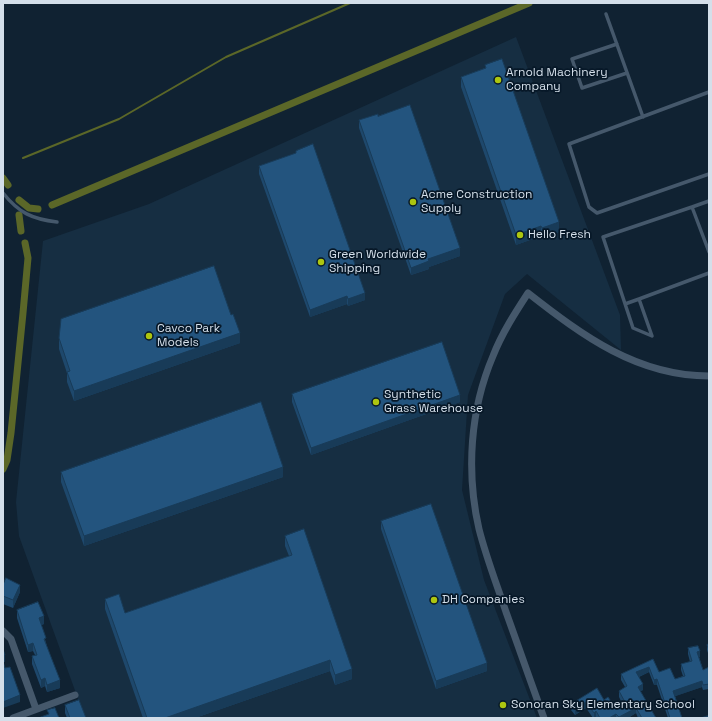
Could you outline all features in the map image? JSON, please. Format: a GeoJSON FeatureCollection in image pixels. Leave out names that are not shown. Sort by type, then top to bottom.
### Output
{"type":"FeatureCollection","features":[{"type":"Feature","properties":{"kind":"street"},"geometry":{"type":"LineString","coordinates":[[544,718],[485,550],[475,503],[472,477],[474,426],[484,383],[500,339],[528,293],[572,327],[617,354],[663,371],[692,376],[709,376]]}},
{"type":"Feature","properties":{"kind":"street"},"geometry":{"type":"LineString","coordinates":[[3,631],[11,639],[36,709]]}},
{"type":"Feature","properties":{"kind":"street"},"geometry":{"type":"LineString","coordinates":[[12,718],[75,695]]}},
{"type":"Feature","properties":{"kind":"lane"},"geometry":{"type":"LineString","coordinates":[[606,14],[643,117]]}},
{"type":"Feature","properties":{"kind":"lane"},"geometry":{"type":"LineString","coordinates":[[617,44],[572,59],[582,88],[627,73]]}},
{"type":"Feature","properties":{"kind":"lane"},"geometry":{"type":"LineString","coordinates":[[709,92],[569,144],[590,207],[598,213],[709,174]]}},
{"type":"Feature","properties":{"kind":"lane"},"geometry":{"type":"LineString","coordinates":[[3,193],[24,213],[37,220],[57,222]]}},
{"type":"Feature","properties":{"kind":"lane"},"geometry":{"type":"LineString","coordinates":[[639,299],[652,336],[633,328],[603,238],[709,201]]}},
{"type":"Feature","properties":{"kind":"lane"},"geometry":{"type":"LineString","coordinates":[[692,207],[709,252]]}},
{"type":"Feature","properties":{"kind":"lane"},"geometry":{"type":"LineString","coordinates":[[625,304],[709,273]]}},
{"type":"Feature","properties":{"kind":"shaded area"},"geometry":{"type":"Polygon","coordinates":[[[516,37],[620,315],[621,350],[527,274],[505,294],[468,395],[462,490],[484,580],[537,718],[85,718],[19,536],[16,502],[43,241],[149,204],[516,37]]]}},
{"type":"Feature","properties":{"kind":"building"},"geometry":{"type":"Polygon","coordinates":[[[502,59],[559,222],[542,228],[541,226],[516,235],[461,77],[486,68],[485,65],[502,59]]]}},
{"type":"Feature","properties":{"kind":"building","name":"Acme Construction Supply"},"geometry":{"type":"Polygon","coordinates":[[[410,105],[460,248],[428,259],[429,261],[411,268],[359,120],[378,114],[378,116],[410,105]]]}},
{"type":"Feature","properties":{"kind":"building","name":"Green Worldwide Shipping"},"geometry":{"type":"Polygon","coordinates":[[[313,144],[365,293],[348,299],[347,296],[310,310],[259,166],[296,153],[296,151],[313,144]]]}},
{"type":"Feature","properties":{"kind":"building","name":"Cavco Park Models"},"geometry":{"type":"Polygon","coordinates":[[[214,266],[231,315],[233,314],[240,333],[74,391],[67,372],[70,371],[59,338],[61,319],[214,266]]]}},
{"type":"Feature","properties":{"kind":"building","name":"Synthetic Grass Warehouse"},"geometry":{"type":"Polygon","coordinates":[[[442,342],[460,395],[311,448],[292,394],[442,342]]]}},
{"type":"Feature","properties":{"kind":"building"},"geometry":{"type":"Polygon","coordinates":[[[261,402],[283,467],[84,536],[61,472],[261,402]]]}},
{"type":"Feature","properties":{"kind":"building","name":"DH Companies"},"geometry":{"type":"Polygon","coordinates":[[[431,504],[487,663],[436,681],[381,521],[431,504]]]}},
{"type":"Feature","properties":{"kind":"building"},"geometry":{"type":"Polygon","coordinates":[[[304,529],[352,669],[335,675],[330,660],[165,718],[147,718],[105,599],[119,594],[125,613],[292,555],[285,536],[304,529]]]}},
{"type":"Feature","properties":{"kind":"building"},"geometry":{"type":"Polygon","coordinates":[[[6,578],[20,585],[13,600],[3,596],[3,585],[6,578]]]}},
{"type":"Feature","properties":{"kind":"building"},"geometry":{"type":"Polygon","coordinates":[[[38,602],[44,616],[39,618],[46,638],[44,639],[60,680],[47,685],[45,678],[41,680],[32,656],[37,655],[33,643],[28,645],[17,610],[38,602]]]}},
{"type":"Feature","properties":{"kind":"building"},"geometry":{"type":"Polygon","coordinates":[[[698,646],[700,651],[697,652],[703,670],[709,667],[709,684],[703,685],[702,681],[673,691],[682,718],[670,718],[657,679],[654,680],[649,667],[636,672],[643,684],[638,687],[656,718],[642,718],[636,708],[619,717],[616,714],[609,718],[600,718],[596,711],[594,713],[586,702],[575,709],[571,704],[597,688],[604,700],[608,697],[615,707],[625,702],[619,691],[627,686],[621,674],[653,659],[659,672],[670,668],[675,679],[685,676],[681,664],[692,661],[688,648],[698,646]]]}},
{"type":"Feature","properties":{"kind":"building"},"geometry":{"type":"Polygon","coordinates":[[[3,661],[5,668],[10,667],[20,695],[3,702],[3,661]]]}},
{"type":"Feature","properties":{"kind":"building"},"geometry":{"type":"Polygon","coordinates":[[[79,700],[86,718],[70,718],[65,705],[79,700]]]}},
{"type":"Feature","properties":{"kind":"building"},"geometry":{"type":"Polygon","coordinates":[[[55,708],[59,718],[38,718],[49,714],[47,710],[55,708]]]}},
{"type":"Feature","properties":{"kind":"waterway"},"geometry":{"type":"LineString","coordinates":[[23,158],[119,119],[226,57],[350,3]]}},
{"type":"Feature","properties":{"kind":"waterway"},"geometry":{"type":"LineString","coordinates":[[52,205],[529,3]]}},
{"type":"Feature","properties":{"kind":"waterway"},"geometry":{"type":"LineString","coordinates":[[3,178],[8,185]]}},
{"type":"Feature","properties":{"kind":"waterway"},"geometry":{"type":"LineString","coordinates":[[19,200],[29,208],[38,209]]}},
{"type":"Feature","properties":{"kind":"waterway"},"geometry":{"type":"LineString","coordinates":[[19,215],[21,231]]}},
{"type":"Feature","properties":{"kind":"waterway"},"geometry":{"type":"LineString","coordinates":[[3,469],[7,460],[11,433],[23,313],[28,258],[25,243]]}},
{"type":"Feature","properties":{"kind":"place","name":"Arnold Machinery Company"},"geometry":{"type":"Point","coordinates":[498,80]}},
{"type":"Feature","properties":{"kind":"place","name":"Acme Construction Supply"},"geometry":{"type":"Point","coordinates":[413,202]}},
{"type":"Feature","properties":{"kind":"place","name":"Hello Fresh"},"geometry":{"type":"Point","coordinates":[520,235]}},
{"type":"Feature","properties":{"kind":"place","name":"Green Worldwide Shipping"},"geometry":{"type":"Point","coordinates":[321,262]}},
{"type":"Feature","properties":{"kind":"place","name":"Cavco Park Models"},"geometry":{"type":"Point","coordinates":[149,336]}},
{"type":"Feature","properties":{"kind":"place","name":"Synthetic Grass Warehouse"},"geometry":{"type":"Point","coordinates":[376,402]}},
{"type":"Feature","properties":{"kind":"place","name":"DH Companies"},"geometry":{"type":"Point","coordinates":[434,600]}},
{"type":"Feature","properties":{"kind":"place","name":"Sonoran Sky Elementary School"},"geometry":{"type":"Point","coordinates":[503,705]}}]}
